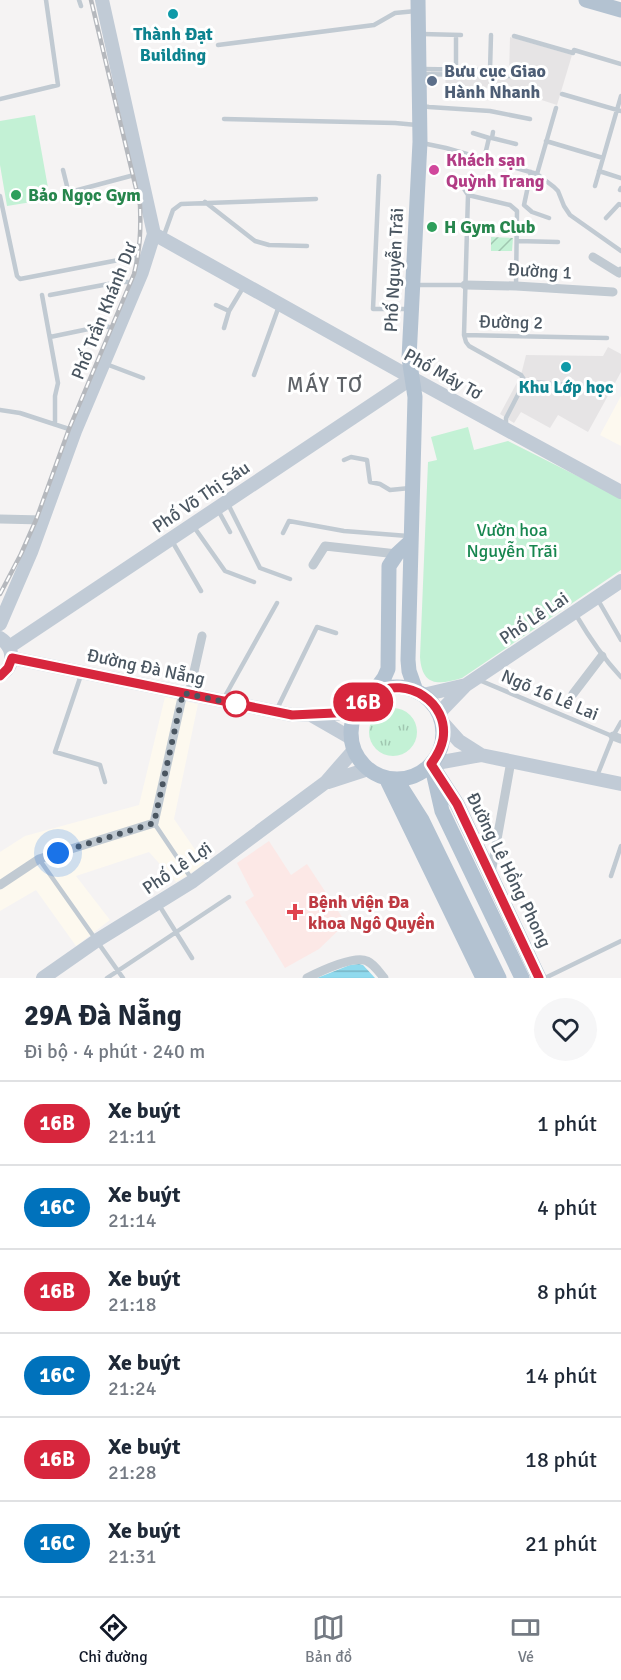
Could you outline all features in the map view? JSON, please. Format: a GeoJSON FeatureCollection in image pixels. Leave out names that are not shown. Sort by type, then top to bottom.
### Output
{"type":"FeatureCollection","features":[{"type":"Feature","properties":{"kind":"main road"},"geometry":{"type":"LineString","coordinates":[[586,0],[621,10]]}},
{"type":"Feature","properties":{"kind":"main road","name":"Phố Nguyễn Trãi"},"geometry":{"type":"LineString","coordinates":[[418,6],[420,142],[409,358],[414,397],[408,660],[409,671],[420,693]]}},
{"type":"Feature","properties":{"kind":"main road"},"geometry":{"type":"LineString","coordinates":[[373,694],[388,669],[389,566],[411,539]]}},
{"type":"Feature","properties":{"kind":"main road"},"geometry":{"type":"LineString","coordinates":[[405,688],[420,693],[432,703],[440,718],[443,737],[440,752],[431,764],[415,776],[391,778],[368,769],[360,760],[353,744],[352,725],[356,712],[363,702],[383,689],[405,688]]}},
{"type":"Feature","properties":{"kind":"main road","name":"Đường Lê Hồng Phong"},"geometry":{"type":"LineString","coordinates":[[431,764],[442,810],[522,978]]}},
{"type":"Feature","properties":{"kind":"main road","name":"Đường Lê Hồng Phong"},"geometry":{"type":"LineString","coordinates":[[431,764],[457,804],[539,978]]}},
{"type":"Feature","properties":{"kind":"main road"},"geometry":{"type":"LineString","coordinates":[[391,778],[422,819],[499,978]]}},
{"type":"Feature","properties":{"kind":"main road"},"geometry":{"type":"LineString","coordinates":[[391,778],[483,978]]}},
{"type":"Feature","properties":{"kind":"main road"},"geometry":{"type":"LineString","coordinates":[[422,819],[423,810],[427,806],[434,805],[442,810]]}},
{"type":"Feature","properties":{"kind":"street","name":"Phố Trần Khánh Dư"},"geometry":{"type":"LineString","coordinates":[[0,624],[31,552],[75,431],[158,236],[140,174],[102,0]]}},
{"type":"Feature","properties":{"kind":"street","name":"Phố Máy Tơ"},"geometry":{"type":"LineString","coordinates":[[158,236],[412,378],[504,425],[621,492]]}},
{"type":"Feature","properties":{"kind":"street"},"geometry":{"type":"LineString","coordinates":[[593,257],[619,273],[621,271]]}},
{"type":"Feature","properties":{"kind":"street","name":"Đường 1"},"geometry":{"type":"LineString","coordinates":[[465,285],[613,291]]}},
{"type":"Feature","properties":{"kind":"street","name":"Phố Võ Thị Sáu"},"geometry":{"type":"LineString","coordinates":[[7,647],[412,378]]}},
{"type":"Feature","properties":{"kind":"street"},"geometry":{"type":"LineString","coordinates":[[0,519],[43,520]]}},
{"type":"Feature","properties":{"kind":"street"},"geometry":{"type":"LineString","coordinates":[[313,565],[325,546],[397,554]]}},
{"type":"Feature","properties":{"kind":"street","name":"Phố Lê Lai"},"geometry":{"type":"LineString","coordinates":[[440,718],[471,682],[621,581]]}},
{"type":"Feature","properties":{"kind":"street"},"geometry":{"type":"LineString","coordinates":[[0,885],[39,859],[154,823],[202,636]]}},
{"type":"Feature","properties":{"kind":"street"},"geometry":{"type":"LineString","coordinates":[[0,675],[8,668],[7,647]]}},
{"type":"Feature","properties":{"kind":"street","name":"Đường Đà Nẵng"},"geometry":{"type":"LineString","coordinates":[[7,647],[82,672],[292,715],[356,712]]}},
{"type":"Feature","properties":{"kind":"street"},"geometry":{"type":"LineString","coordinates":[[573,694],[602,656]]}},
{"type":"Feature","properties":{"kind":"street","name":"Phố Lê Lai"},"geometry":{"type":"LineString","coordinates":[[420,693],[471,682]]}},
{"type":"Feature","properties":{"kind":"street","name":"Đường Đà Nẵng"},"geometry":{"type":"LineString","coordinates":[[309,714],[353,744]]}},
{"type":"Feature","properties":{"kind":"street"},"geometry":{"type":"LineString","coordinates":[[440,718],[459,741],[481,755],[621,784]]}},
{"type":"Feature","properties":{"kind":"street","name":"Phố Lê Lợi"},"geometry":{"type":"LineString","coordinates":[[43,978],[96,941],[193,881],[326,782],[353,744]]}},
{"type":"Feature","properties":{"kind":"street"},"geometry":{"type":"LineString","coordinates":[[431,764],[481,755]]}},
{"type":"Feature","properties":{"kind":"street"},"geometry":{"type":"LineString","coordinates":[[491,875],[511,761]]}},
{"type":"Feature","properties":{"kind":"street","name":"Phố Lê Lợi"},"geometry":{"type":"LineString","coordinates":[[326,782],[368,769]]}},
{"type":"Feature","properties":{"kind":"street"},"geometry":{"type":"LineString","coordinates":[[307,978],[360,959],[372,964],[384,978]]}},
{"type":"Feature","properties":{"kind":"lane"},"geometry":{"type":"LineString","coordinates":[[0,99],[58,85],[46,0]]}},
{"type":"Feature","properties":{"kind":"lane"},"geometry":{"type":"LineString","coordinates":[[218,45],[374,26],[395,14],[418,6]]}},
{"type":"Feature","properties":{"kind":"lane"},"geometry":{"type":"LineString","coordinates":[[456,70],[461,28]]}},
{"type":"Feature","properties":{"kind":"lane"},"geometry":{"type":"LineString","coordinates":[[419,34],[459,37]]}},
{"type":"Feature","properties":{"kind":"lane"},"geometry":{"type":"LineString","coordinates":[[490,70],[491,35]]}},
{"type":"Feature","properties":{"kind":"lane"},"geometry":{"type":"LineString","coordinates":[[514,36],[621,64]]}},
{"type":"Feature","properties":{"kind":"lane"},"geometry":{"type":"LineString","coordinates":[[419,71],[490,70],[491,72],[502,72]]}},
{"type":"Feature","properties":{"kind":"lane"},"geometry":{"type":"LineString","coordinates":[[419,71],[512,76],[535,71]]}},
{"type":"Feature","properties":{"kind":"lane"},"geometry":{"type":"LineString","coordinates":[[562,94],[619,110]]}},
{"type":"Feature","properties":{"kind":"lane"},"geometry":{"type":"LineString","coordinates":[[595,186],[619,110],[621,96]]}},
{"type":"Feature","properties":{"kind":"lane"},"geometry":{"type":"LineString","coordinates":[[419,105],[490,111],[530,118]]}},
{"type":"Feature","properties":{"kind":"lane"},"geometry":{"type":"LineString","coordinates":[[549,218],[532,212],[524,205],[556,108]]}},
{"type":"Feature","properties":{"kind":"lane"},"geometry":{"type":"LineString","coordinates":[[224,119],[420,125]]}},
{"type":"Feature","properties":{"kind":"lane"},"geometry":{"type":"LineString","coordinates":[[484,159],[493,132]]}},
{"type":"Feature","properties":{"kind":"lane"},"geometry":{"type":"LineString","coordinates":[[473,133],[516,144]]}},
{"type":"Feature","properties":{"kind":"lane"},"geometry":{"type":"LineString","coordinates":[[546,141],[603,158]]}},
{"type":"Feature","properties":{"kind":"lane"},"geometry":{"type":"LineString","coordinates":[[420,142],[534,173],[558,191],[570,215],[621,251]]}},
{"type":"Feature","properties":{"kind":"lane"},"geometry":{"type":"LineString","coordinates":[[63,170],[68,190],[74,191],[140,174]]}},
{"type":"Feature","properties":{"kind":"lane"},"geometry":{"type":"LineString","coordinates":[[599,171],[621,178]]}},
{"type":"Feature","properties":{"kind":"lane"},"geometry":{"type":"LineString","coordinates":[[379,176],[373,309],[412,309]]}},
{"type":"Feature","properties":{"kind":"lane"},"geometry":{"type":"LineString","coordinates":[[461,179],[461,184],[468,195],[510,205],[517,211],[516,286]]}},
{"type":"Feature","properties":{"kind":"lane","name":"Đường 2"},"geometry":{"type":"LineString","coordinates":[[468,195],[464,335],[607,338]]}},
{"type":"Feature","properties":{"kind":"lane"},"geometry":{"type":"LineString","coordinates":[[0,196],[17,276],[20,279],[129,258],[146,260]]}},
{"type":"Feature","properties":{"kind":"lane"},"geometry":{"type":"LineString","coordinates":[[158,236],[173,210],[181,204],[316,199]]}},
{"type":"Feature","properties":{"kind":"lane"},"geometry":{"type":"LineString","coordinates":[[205,202],[255,240],[270,245],[307,246]]}},
{"type":"Feature","properties":{"kind":"lane"},"geometry":{"type":"LineString","coordinates":[[606,218],[619,204],[621,205]]}},
{"type":"Feature","properties":{"kind":"lane"},"geometry":{"type":"LineString","coordinates":[[517,242],[558,242]]}},
{"type":"Feature","properties":{"kind":"lane"},"geometry":{"type":"LineString","coordinates":[[50,295],[119,282],[138,282]]}},
{"type":"Feature","properties":{"kind":"lane"},"geometry":{"type":"LineString","coordinates":[[216,324],[224,327],[229,311],[245,284]]}},
{"type":"Feature","properties":{"kind":"lane"},"geometry":{"type":"LineString","coordinates":[[413,285],[465,285]]}},
{"type":"Feature","properties":{"kind":"lane"},"geometry":{"type":"LineString","coordinates":[[42,294],[58,382],[55,396],[55,424]]}},
{"type":"Feature","properties":{"kind":"lane"},"geometry":{"type":"LineString","coordinates":[[254,375],[280,303]]}},
{"type":"Feature","properties":{"kind":"lane"},"geometry":{"type":"LineString","coordinates":[[216,305],[229,311]]}},
{"type":"Feature","properties":{"kind":"lane"},"geometry":{"type":"LineString","coordinates":[[50,337],[103,326],[118,329]]}},
{"type":"Feature","properties":{"kind":"lane"},"geometry":{"type":"LineString","coordinates":[[464,335],[469,346],[520,375],[525,381],[584,387]]}},
{"type":"Feature","properties":{"kind":"lane"},"geometry":{"type":"LineString","coordinates":[[103,363],[143,378]]}},
{"type":"Feature","properties":{"kind":"lane"},"geometry":{"type":"LineString","coordinates":[[504,425],[525,381]]}},
{"type":"Feature","properties":{"kind":"lane"},"geometry":{"type":"LineString","coordinates":[[0,410],[20,413],[75,431]]}},
{"type":"Feature","properties":{"kind":"lane"},"geometry":{"type":"LineString","coordinates":[[344,460],[351,457],[367,460],[370,483],[380,484],[390,490],[413,488]]}},
{"type":"Feature","properties":{"kind":"lane"},"geometry":{"type":"LineString","coordinates":[[222,505],[230,532]]}},
{"type":"Feature","properties":{"kind":"lane"},"geometry":{"type":"LineString","coordinates":[[222,505],[260,568],[290,579]]}},
{"type":"Feature","properties":{"kind":"lane"},"geometry":{"type":"LineString","coordinates":[[283,533],[290,521],[344,531],[411,539]]}},
{"type":"Feature","properties":{"kind":"lane"},"geometry":{"type":"LineString","coordinates":[[192,525],[225,571],[254,582]]}},
{"type":"Feature","properties":{"kind":"lane"},"geometry":{"type":"LineString","coordinates":[[171,539],[201,591]]}},
{"type":"Feature","properties":{"kind":"lane"},"geometry":{"type":"LineString","coordinates":[[597,597],[621,640]]}},
{"type":"Feature","properties":{"kind":"lane"},"geometry":{"type":"LineString","coordinates":[[223,701],[277,603]]}},
{"type":"Feature","properties":{"kind":"lane"},"geometry":{"type":"LineString","coordinates":[[574,612],[602,656],[621,677]]}},
{"type":"Feature","properties":{"kind":"lane"},"geometry":{"type":"LineString","coordinates":[[276,712],[317,627],[336,633]]}},
{"type":"Feature","properties":{"kind":"lane"},"geometry":{"type":"LineString","coordinates":[[82,672],[55,752],[100,765],[105,782]]}},
{"type":"Feature","properties":{"kind":"lane","name":"Ngõ 16 Lê Lai"},"geometry":{"type":"LineString","coordinates":[[471,682],[617,738]]}},
{"type":"Feature","properties":{"kind":"lane"},"geometry":{"type":"LineString","coordinates":[[596,778],[617,738],[621,722]]}},
{"type":"Feature","properties":{"kind":"lane"},"geometry":{"type":"LineString","coordinates":[[154,823],[193,881]]}},
{"type":"Feature","properties":{"kind":"lane"},"geometry":{"type":"LineString","coordinates":[[611,876],[621,846]]}},
{"type":"Feature","properties":{"kind":"lane"},"geometry":{"type":"LineString","coordinates":[[39,859],[123,978]]}},
{"type":"Feature","properties":{"kind":"lane"},"geometry":{"type":"LineString","coordinates":[[107,978],[229,897]]}},
{"type":"Feature","properties":{"kind":"lane"},"geometry":{"type":"LineString","coordinates":[[158,903],[192,958]]}},
{"type":"Feature","properties":{"kind":"lane"},"geometry":{"type":"LineString","coordinates":[[545,978],[621,941]]}},
{"type":"Feature","properties":{"kind":"shaded area"},"geometry":{"type":"Polygon","coordinates":[[[510,37],[572,55],[557,105],[504,88],[446,87],[445,76],[432,76],[431,71],[509,74],[510,37]]]}},
{"type":"Feature","properties":{"kind":"shaded area"},"geometry":{"type":"Polygon","coordinates":[[[608,347],[621,354],[621,372],[588,432],[558,415],[550,428],[521,412],[514,423],[500,414],[521,375],[526,355],[603,356],[608,347]]]}},
{"type":"Feature","properties":{"kind":"shaded area"},"geometry":{"type":"Polygon","coordinates":[[[621,396],[621,446],[600,435],[621,396]]]}},
{"type":"Feature","properties":{"kind":"shaded area"},"geometry":{"type":"Polygon","coordinates":[[[165,697],[198,704],[174,819],[205,864],[176,882],[149,852],[76,876],[110,920],[76,946],[36,890],[0,911],[0,852],[25,836],[139,805],[165,697]]]}},
{"type":"Feature","properties":{"kind":"shaded area","name":"Bệnh viện Đa khoa Ngô Quyền"},"geometry":{"type":"Polygon","coordinates":[[[269,841],[291,875],[307,864],[346,923],[319,949],[285,968],[245,902],[254,896],[237,863],[269,841]]]}},
{"type":"Feature","properties":{"kind":"green space"},"geometry":{"type":"Polygon","coordinates":[[[35,115],[50,199],[7,206],[0,165],[0,121],[35,115]]]}},
{"type":"Feature","properties":{"kind":"green space"},"geometry":{"type":"Polygon","coordinates":[[[491,237],[513,238],[512,251],[491,251],[491,237]]]}},
{"type":"Feature","properties":{"kind":"green space","name":"Vườn hoa Nguyễn Trãi"},"geometry":{"type":"Polygon","coordinates":[[[468,427],[474,450],[508,441],[621,498],[621,570],[462,678],[439,682],[428,679],[424,674],[420,657],[428,462],[437,460],[431,437],[468,427]]]}},
{"type":"Feature","properties":{"kind":"green space"},"geometry":{"type":"Polygon","coordinates":[[[388,708],[398,708],[410,715],[417,727],[417,737],[410,749],[398,756],[388,756],[373,745],[369,737],[369,727],[380,712],[388,708]]]}},
{"type":"Feature","properties":{"kind":"water"},"geometry":{"type":"Polygon","coordinates":[[[350,965],[363,965],[375,978],[317,978],[350,965]]]}},
{"type":"Feature","properties":{"kind":"railway"},"geometry":{"type":"LineString","coordinates":[[0,594],[36,520],[69,429],[134,274],[138,257],[140,205],[91,0]]}},
{"type":"Feature","properties":{"kind":"bus line","name":"16B"},"geometry":{"type":"LineString","coordinates":[[0,676],[8,668],[12,658],[292,715],[356,712],[363,702],[383,689],[394,687],[416,691],[432,703],[442,722],[443,737],[440,752],[431,764],[457,804],[539,978]]}},
{"type":"Feature","properties":{"kind":"place","name":"Thành Đạt Building"},"geometry":{"type":"Point","coordinates":[173,14]}},
{"type":"Feature","properties":{"kind":"place","name":"Bưu cục Giao Hành Nhanh"},"geometry":{"type":"Point","coordinates":[432,81]}},
{"type":"Feature","properties":{"kind":"place","name":"Khách sạn Quỳnh Trang"},"geometry":{"type":"Point","coordinates":[434,170]}},
{"type":"Feature","properties":{"kind":"place","name":"Bảo Ngọc Gym"},"geometry":{"type":"Point","coordinates":[16,195]}},
{"type":"Feature","properties":{"kind":"place","name":"H Gym Club"},"geometry":{"type":"Point","coordinates":[432,227]}},
{"type":"Feature","properties":{"kind":"place","name":"Khu Lớp học"},"geometry":{"type":"Point","coordinates":[566,367]}},
{"type":"Feature","properties":{"kind":"place","name":"Bệnh viện Đa khoa Ngô Quyền"},"geometry":{"type":"Point","coordinates":[295,912]}},
{"type":"Feature","properties":{"kind":"district","name":"MÁY TƠ"},"geometry":{"type":"Point","coordinates":[325,385]}},
{"type":"Feature","properties":{"kind":"route"},"geometry":{"type":"LineString","coordinates":[[58,853],[154,823],[183,693],[240,705],[236,704]]}}]}
